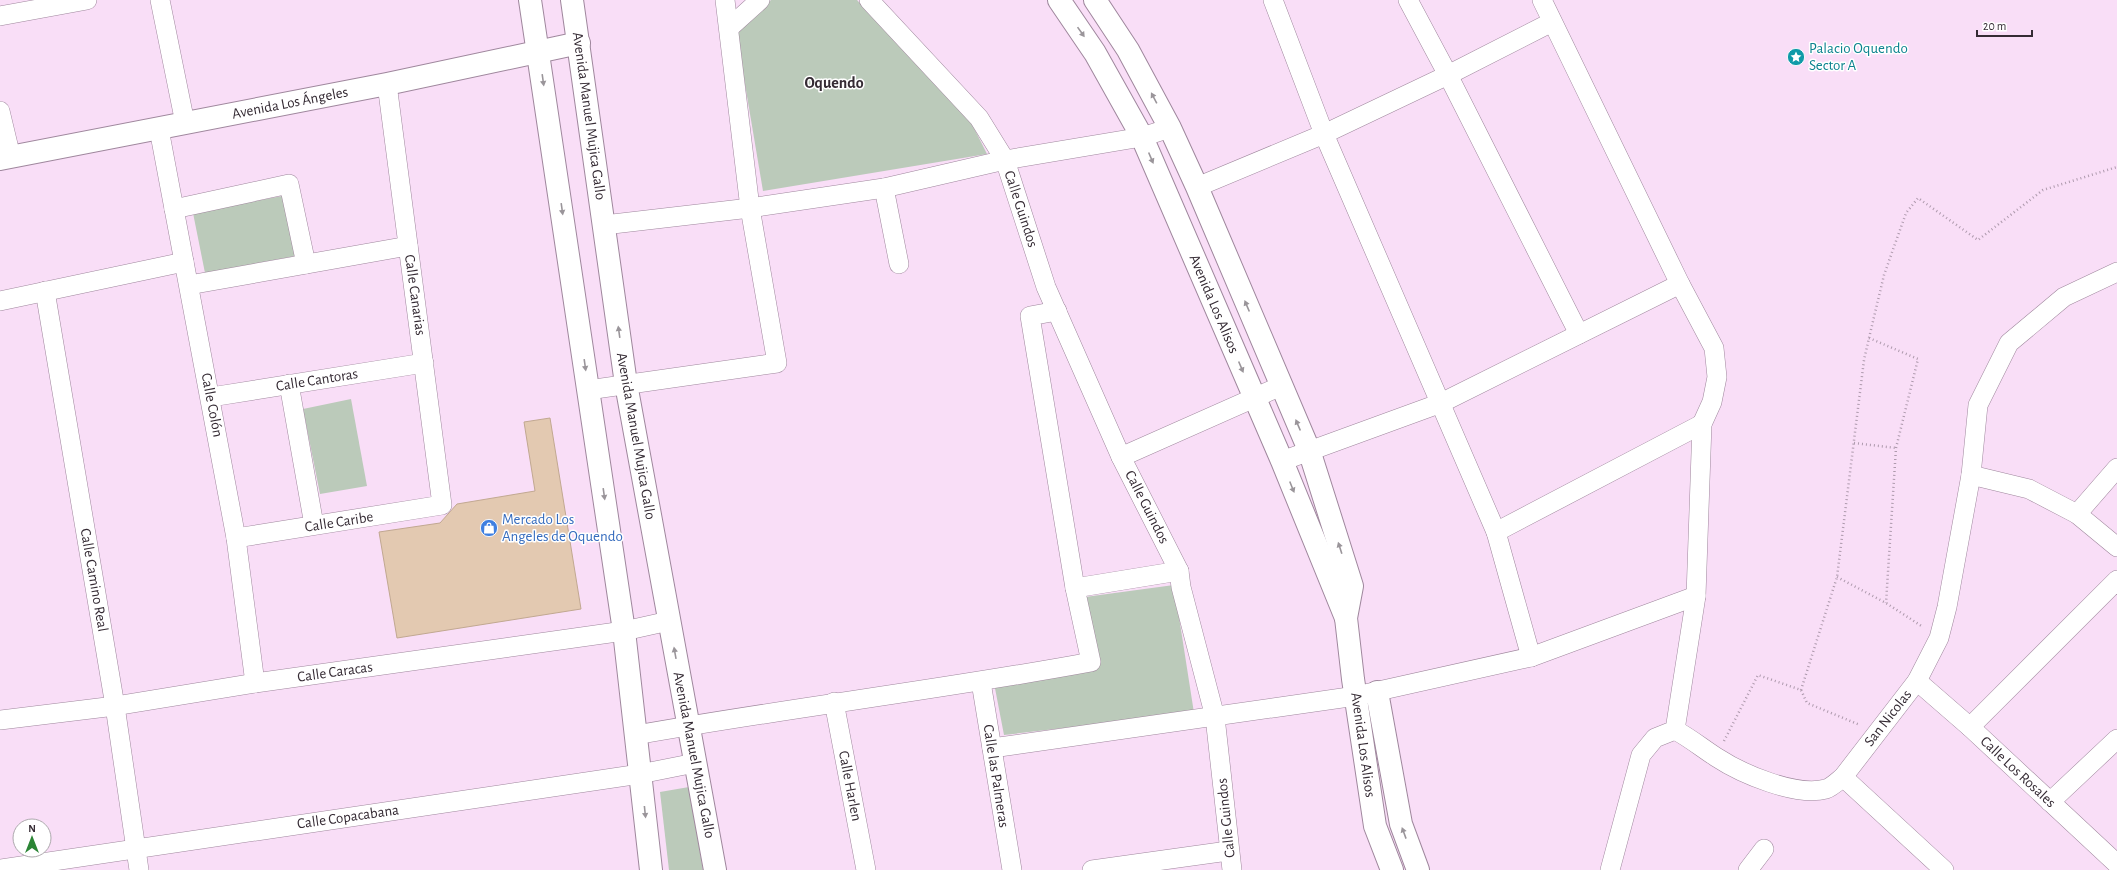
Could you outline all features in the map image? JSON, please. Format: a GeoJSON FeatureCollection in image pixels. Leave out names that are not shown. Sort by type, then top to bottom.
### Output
{"type":"FeatureCollection","features":[{"type":"Feature","properties":{"kind":"street"},"geometry":{"type":"LineString","coordinates":[[0,16],[82,0]]}},
{"type":"Feature","properties":{"kind":"street"},"geometry":{"type":"LineString","coordinates":[[160,0],[185,124]]}},
{"type":"Feature","properties":{"kind":"street"},"geometry":{"type":"LineString","coordinates":[[530,0],[539,51],[624,631],[651,870]]}},
{"type":"Feature","properties":{"kind":"street","name":"Avenida Manuel Mujica Gallo"},"geometry":{"type":"LineString","coordinates":[[572,0],[626,384],[715,870]]}},
{"type":"Feature","properties":{"kind":"street"},"geometry":{"type":"LineString","coordinates":[[588,390],[777,363],[750,208],[725,0]]}},
{"type":"Feature","properties":{"kind":"street"},"geometry":{"type":"LineString","coordinates":[[729,28],[760,0]]}},
{"type":"Feature","properties":{"kind":"street","name":"Calle Guindos"},"geometry":{"type":"LineString","coordinates":[[869,0],[978,118],[1005,160],[1046,287],[1121,457],[1179,571],[1181,586],[1215,717],[1228,852],[1232,870]]}},
{"type":"Feature","properties":{"kind":"street","name":"Avenida Los Alisos"},"geometry":{"type":"LineString","coordinates":[[1059,0],[1096,53],[1142,138],[1282,461],[1346,618],[1401,824],[1418,870]]}},
{"type":"Feature","properties":{"kind":"street","name":"Avenida Los Alisos"},"geometry":{"type":"LineString","coordinates":[[1095,0],[1128,50],[1170,128],[1197,187],[1309,450],[1352,586],[1346,618]]}},
{"type":"Feature","properties":{"kind":"street"},"geometry":{"type":"LineString","coordinates":[[1273,0],[1324,134],[1496,532],[1531,657]]}},
{"type":"Feature","properties":{"kind":"street"},"geometry":{"type":"LineString","coordinates":[[1408,0],[1448,75],[1579,334]]}},
{"type":"Feature","properties":{"kind":"street"},"geometry":{"type":"LineString","coordinates":[[1542,0],[1680,284],[1714,348],[1717,377],[1712,402],[1702,424],[1696,596],[1675,730],[1655,738],[1641,755],[1610,870]]}},
{"type":"Feature","properties":{"kind":"street"},"geometry":{"type":"LineString","coordinates":[[1197,187],[1324,134],[1448,75],[1552,22]]}},
{"type":"Feature","properties":{"kind":"street","name":"Avenida Los Ángeles"},"geometry":{"type":"LineString","coordinates":[[5,158],[387,84],[579,43]]}},
{"type":"Feature","properties":{"kind":"street","name":"Calle Canarias"},"geometry":{"type":"LineString","coordinates":[[387,84],[442,505]]}},
{"type":"Feature","properties":{"kind":"street"},"geometry":{"type":"LineString","coordinates":[[0,111],[5,158]]}},
{"type":"Feature","properties":{"kind":"street"},"geometry":{"type":"LineString","coordinates":[[604,225],[750,208],[884,188],[1005,160],[1142,138],[1170,128]]}},
{"type":"Feature","properties":{"kind":"street","name":"Calle Colón"},"geometry":{"type":"LineString","coordinates":[[159,129],[211,397],[236,538],[255,683]]}},
{"type":"Feature","properties":{"kind":"street"},"geometry":{"type":"LineString","coordinates":[[174,210],[289,184],[306,264]]}},
{"type":"Feature","properties":{"kind":"street"},"geometry":{"type":"LineString","coordinates":[[884,188],[899,264]]}},
{"type":"Feature","properties":{"kind":"street"},"geometry":{"type":"LineString","coordinates":[[189,285],[408,246]]}},
{"type":"Feature","properties":{"kind":"street"},"geometry":{"type":"LineString","coordinates":[[0,301],[184,262]]}},
{"type":"Feature","properties":{"kind":"street","name":"San Nicolas"},"geometry":{"type":"LineString","coordinates":[[1675,730],[1691,738],[1715,757],[1741,772],[1783,786],[1810,792],[1828,789],[1843,777],[1917,681],[1939,638],[1947,607],[1970,475],[1978,405],[2009,342],[2064,297],[2117,272]]}},
{"type":"Feature","properties":{"kind":"street"},"geometry":{"type":"LineString","coordinates":[[1282,461],[1441,403],[1680,284]]}},
{"type":"Feature","properties":{"kind":"street","name":"Calle Camino Real"},"geometry":{"type":"LineString","coordinates":[[46,291],[115,706],[139,870]]}},
{"type":"Feature","properties":{"kind":"street"},"geometry":{"type":"LineString","coordinates":[[636,734],[834,702],[981,682],[1091,662],[1075,588],[1030,316],[1057,311]]}},
{"type":"Feature","properties":{"kind":"street","name":"Calle Cantoras"},"geometry":{"type":"LineString","coordinates":[[211,397],[424,363]]}},
{"type":"Feature","properties":{"kind":"street"},"geometry":{"type":"LineString","coordinates":[[289,384],[314,526]]}},
{"type":"Feature","properties":{"kind":"street"},"geometry":{"type":"LineString","coordinates":[[1121,457],[1281,386]]}},
{"type":"Feature","properties":{"kind":"street"},"geometry":{"type":"LineString","coordinates":[[1496,532],[1702,424]]}},
{"type":"Feature","properties":{"kind":"street"},"geometry":{"type":"LineString","coordinates":[[2077,514],[2117,468]]}},
{"type":"Feature","properties":{"kind":"street"},"geometry":{"type":"LineString","coordinates":[[1970,475],[2029,489],[2077,514],[2117,547]]}},
{"type":"Feature","properties":{"kind":"street","name":"Calle Caribe"},"geometry":{"type":"LineString","coordinates":[[236,538],[442,505]]}},
{"type":"Feature","properties":{"kind":"street"},"geometry":{"type":"LineString","coordinates":[[1075,588],[1179,571]]}},
{"type":"Feature","properties":{"kind":"street"},"geometry":{"type":"LineString","coordinates":[[1970,727],[2117,580]]}},
{"type":"Feature","properties":{"kind":"street"},"geometry":{"type":"LineString","coordinates":[[992,748],[1367,694],[1531,657],[1696,596]]}},
{"type":"Feature","properties":{"kind":"street","name":"Calle Caracas"},"geometry":{"type":"LineString","coordinates":[[0,720],[115,706],[255,683],[624,631],[669,622]]}},
{"type":"Feature","properties":{"kind":"street","name":"Calle Los Rosales"},"geometry":{"type":"LineString","coordinates":[[1917,681],[1970,727],[2117,864]]}},
{"type":"Feature","properties":{"kind":"street","name":"Calle las Palmeras"},"geometry":{"type":"LineString","coordinates":[[981,682],[1012,870]]}},
{"type":"Feature","properties":{"kind":"street","name":"Avenida Los Alisos"},"geometry":{"type":"LineString","coordinates":[[1367,694],[1375,826],[1392,870]]}},
{"type":"Feature","properties":{"kind":"street","name":"Calle Harlen"},"geometry":{"type":"LineString","coordinates":[[834,702],[866,870]]}},
{"type":"Feature","properties":{"kind":"street"},"geometry":{"type":"LineString","coordinates":[[2050,802],[2117,740]]}},
{"type":"Feature","properties":{"kind":"street","name":"Calle Copacabana"},"geometry":{"type":"LineString","coordinates":[[0,869],[640,774],[695,763]]}},
{"type":"Feature","properties":{"kind":"street"},"geometry":{"type":"LineString","coordinates":[[1843,777],[1935,867]]}},
{"type":"Feature","properties":{"kind":"street"},"geometry":{"type":"LineString","coordinates":[[1748,870],[1764,849]]}},
{"type":"Feature","properties":{"kind":"street"},"geometry":{"type":"LineString","coordinates":[[1092,870],[1228,852]]}},
{"type":"Feature","properties":{"kind":"path"},"geometry":{"type":"LineString","coordinates":[[1801,690],[1837,576],[1868,338],[1884,275],[1906,213],[1918,198],[1978,240],[2043,190],[2117,167]]}},
{"type":"Feature","properties":{"kind":"path"},"geometry":{"type":"LineString","coordinates":[[1868,338],[1918,359],[1896,448],[1886,603]]}},
{"type":"Feature","properties":{"kind":"path"},"geometry":{"type":"LineString","coordinates":[[1854,443],[1896,448]]}},
{"type":"Feature","properties":{"kind":"path"},"geometry":{"type":"LineString","coordinates":[[1837,576],[1886,603],[1939,638]]}},
{"type":"Feature","properties":{"kind":"path"},"geometry":{"type":"LineString","coordinates":[[1715,757],[1758,675],[1801,690],[1808,703],[1877,732]]}},
{"type":"Feature","properties":{"kind":"green space"},"geometry":{"type":"Polygon","coordinates":[[[771,0],[857,0],[970,120],[987,154],[763,191],[736,31],[771,0]]]}},
{"type":"Feature","properties":{"kind":"green space"},"geometry":{"type":"Polygon","coordinates":[[[282,196],[296,256],[205,273],[193,213],[282,196]]]}},
{"type":"Feature","properties":{"kind":"green space"},"geometry":{"type":"Polygon","coordinates":[[[351,399],[367,486],[320,494],[303,409],[351,399]]]}},
{"type":"Feature","properties":{"kind":"green space"},"geometry":{"type":"Polygon","coordinates":[[[1174,585],[1194,713],[1004,735],[994,683],[1097,666],[1085,597],[1174,585]]]}},
{"type":"Feature","properties":{"kind":"green space"},"geometry":{"type":"Polygon","coordinates":[[[689,787],[703,870],[669,870],[660,792],[689,787]]]}},
{"type":"Feature","properties":{"kind":"building","name":"Mercado Los Angeles de Oquendo"},"geometry":{"type":"Polygon","coordinates":[[[550,418],[581,609],[397,638],[379,532],[440,523],[457,504],[535,491],[524,422],[550,418]]]}},
{"type":"Feature","properties":{"kind":"place","name":"Palacio Oquendo Sector A"},"geometry":{"type":"Point","coordinates":[1796,57]}},
{"type":"Feature","properties":{"kind":"place","name":"Mercado Los Angeles de Oquendo"},"geometry":{"type":"Point","coordinates":[489,528]}},
{"type":"Feature","properties":{"kind":"district","name":"Oquendo"},"geometry":{"type":"Point","coordinates":[834,83]}}]}
